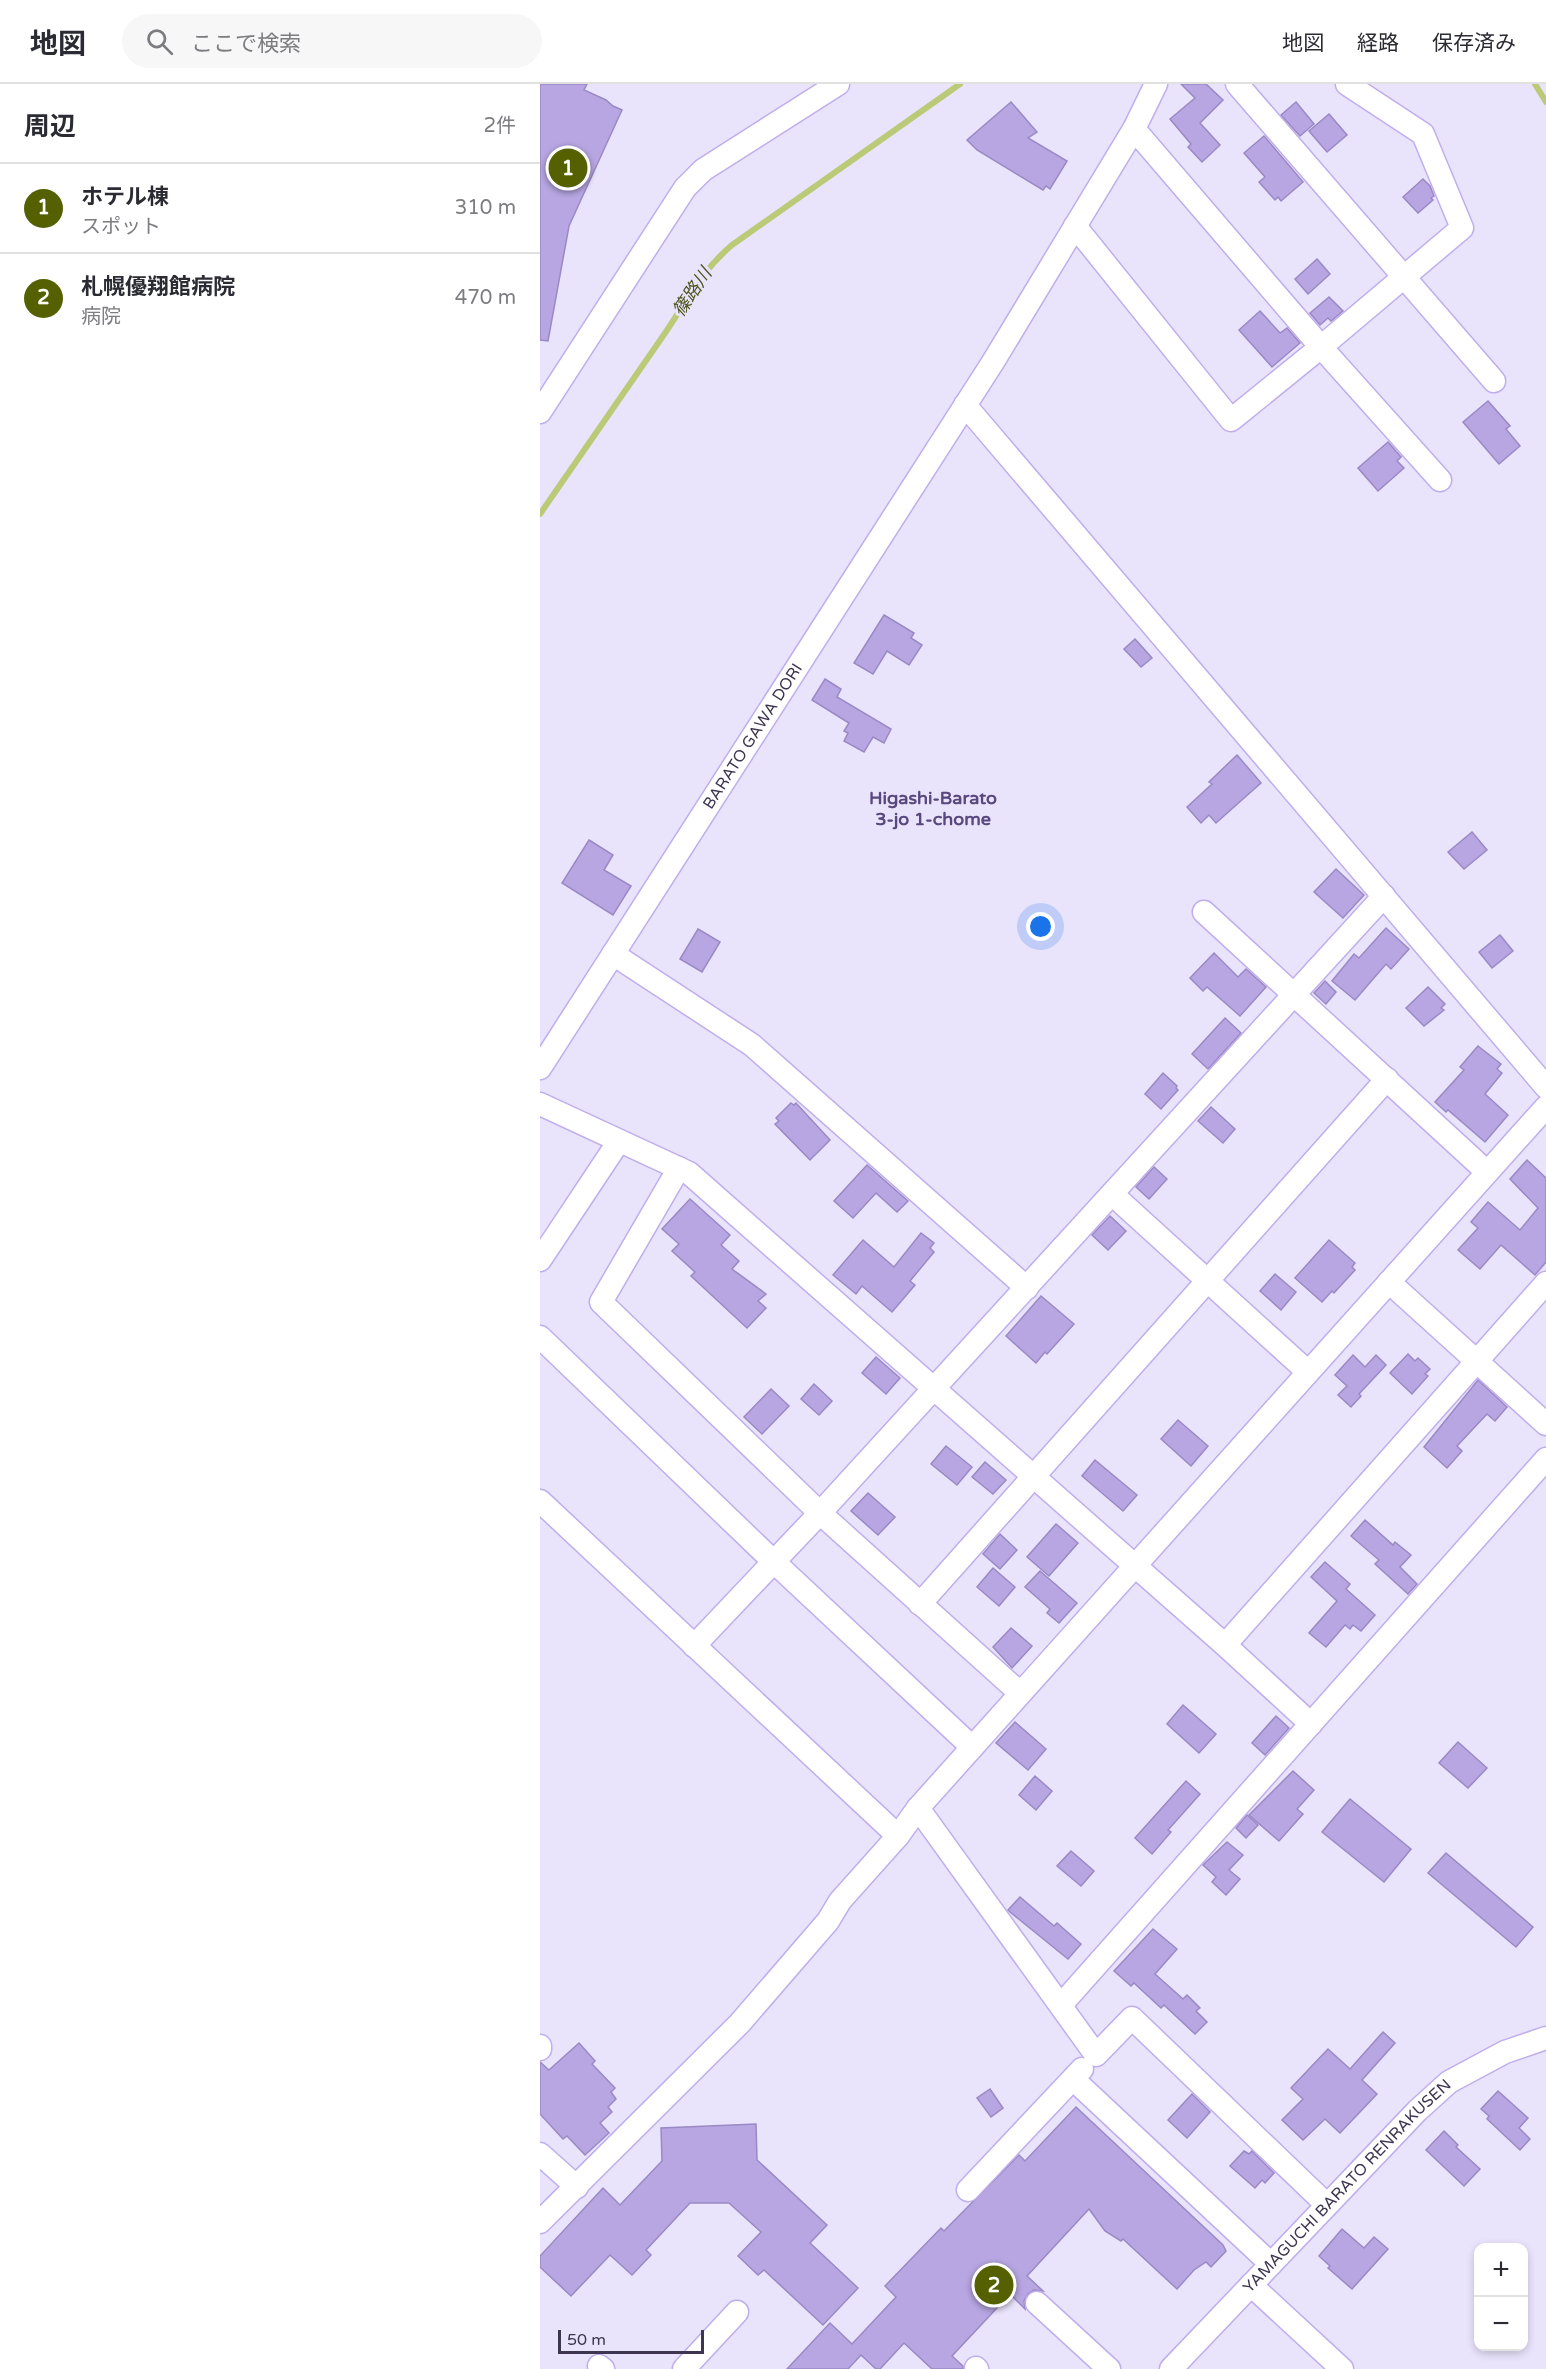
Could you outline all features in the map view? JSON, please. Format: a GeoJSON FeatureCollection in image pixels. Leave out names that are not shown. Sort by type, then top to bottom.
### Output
{"type":"FeatureCollection","features":[{"type":"Feature","properties":{"kind":"street"},"geometry":{"type":"LineString","coordinates":[[540,412],[685,188],[703,170],[838,84]]}},
{"type":"Feature","properties":{"kind":"street","name":"BARATO GAWA DORI"},"geometry":{"type":"LineString","coordinates":[[540,1068],[965,405],[1134,129],[1156,84]]}},
{"type":"Feature","properties":{"kind":"street"},"geometry":{"type":"LineString","coordinates":[[1237,84],[1403,279],[1494,381]]}},
{"type":"Feature","properties":{"kind":"street"},"geometry":{"type":"LineString","coordinates":[[1075,226],[1231,420],[1462,228],[1423,134],[1347,84]]}},
{"type":"Feature","properties":{"kind":"street"},"geometry":{"type":"LineString","coordinates":[[1134,129],[1321,347],[1440,480]]}},
{"type":"Feature","properties":{"kind":"street"},"geometry":{"type":"LineString","coordinates":[[965,405],[1546,1087]]}},
{"type":"Feature","properties":{"kind":"street"},"geometry":{"type":"LineString","coordinates":[[694,1646],[820,1513],[1384,896]]}},
{"type":"Feature","properties":{"kind":"street"},"geometry":{"type":"LineString","coordinates":[[1204,912],[1487,1172]]}},
{"type":"Feature","properties":{"kind":"street"},"geometry":{"type":"LineString","coordinates":[[614,954],[752,1045],[1027,1287]]}},
{"type":"Feature","properties":{"kind":"street"},"geometry":{"type":"LineString","coordinates":[[920,1604],[1387,1079]]}},
{"type":"Feature","properties":{"kind":"street"},"geometry":{"type":"LineString","coordinates":[[540,1104],[689,1173],[1311,1724]]}},
{"type":"Feature","properties":{"kind":"street"},"geometry":{"type":"LineString","coordinates":[[540,2222],[740,2023],[828,1921],[840,1901],[898,1836],[918,1808],[1546,1107]]}},
{"type":"Feature","properties":{"kind":"street"},"geometry":{"type":"LineString","coordinates":[[540,1260],[619,1141]]}},
{"type":"Feature","properties":{"kind":"street"},"geometry":{"type":"LineString","coordinates":[[679,1168],[601,1302],[820,1513],[1020,1693]]}},
{"type":"Feature","properties":{"kind":"street"},"geometry":{"type":"LineString","coordinates":[[1112,1194],[1308,1371]]}},
{"type":"Feature","properties":{"kind":"street"},"geometry":{"type":"LineString","coordinates":[[1389,1282],[1546,1424]]}},
{"type":"Feature","properties":{"kind":"street"},"geometry":{"type":"LineString","coordinates":[[1224,1645],[1546,1283]]}},
{"type":"Feature","properties":{"kind":"street"},"geometry":{"type":"LineString","coordinates":[[540,1336],[773,1561],[972,1747]]}},
{"type":"Feature","properties":{"kind":"street"},"geometry":{"type":"LineString","coordinates":[[1061,2005],[1546,1459]]}},
{"type":"Feature","properties":{"kind":"street"},"geometry":{"type":"LineString","coordinates":[[540,1501],[898,1836]]}},
{"type":"Feature","properties":{"kind":"street"},"geometry":{"type":"LineString","coordinates":[[918,1808],[1096,2055]]}},
{"type":"Feature","properties":{"kind":"street"},"geometry":{"type":"LineString","coordinates":[[968,2190],[1132,2018],[1327,2205]]}},
{"type":"Feature","properties":{"kind":"street","name":"YAMAGUCHI BARATO RENRAKUSEN"},"geometry":{"type":"LineString","coordinates":[[1174,2368],[1417,2111],[1449,2082],[1505,2052],[1546,2038]]}},
{"type":"Feature","properties":{"kind":"street"},"geometry":{"type":"LineString","coordinates":[[1073,2079],[1271,2264]]}},
{"type":"Feature","properties":{"kind":"street"},"geometry":{"type":"LineString","coordinates":[[540,2154],[577,2187]]}},
{"type":"Feature","properties":{"kind":"street"},"geometry":{"type":"LineString","coordinates":[[1251,2285],[1342,2369]]}},
{"type":"Feature","properties":{"kind":"street"},"geometry":{"type":"LineString","coordinates":[[1037,2303],[1109,2369]]}},
{"type":"Feature","properties":{"kind":"street"},"geometry":{"type":"LineString","coordinates":[[684,2369],[737,2312]]}},
{"type":"Feature","properties":{"kind":"building"},"geometry":{"type":"Polygon","coordinates":[[[540,84],[587,84],[584,90],[622,110],[569,226],[548,341],[540,340],[540,84]]]}},
{"type":"Feature","properties":{"kind":"building"},"geometry":{"type":"Polygon","coordinates":[[[1181,84],[1206,84],[1223,100],[1200,123],[1220,145],[1202,162],[1188,147],[1191,144],[1170,119],[1195,98],[1181,84]]]}},
{"type":"Feature","properties":{"kind":"building"},"geometry":{"type":"Polygon","coordinates":[[[1011,102],[1037,132],[1028,138],[1067,161],[1050,189],[1046,186],[1043,190],[977,150],[967,140],[1011,102]]]}},
{"type":"Feature","properties":{"kind":"building"},"geometry":{"type":"Polygon","coordinates":[[[1296,102],[1314,124],[1300,136],[1281,115],[1296,102]]]}},
{"type":"Feature","properties":{"kind":"building"},"geometry":{"type":"Polygon","coordinates":[[[1329,114],[1347,135],[1327,152],[1309,131],[1329,114]]]}},
{"type":"Feature","properties":{"kind":"building"},"geometry":{"type":"Polygon","coordinates":[[[1264,136],[1303,182],[1281,201],[1278,197],[1275,200],[1259,182],[1265,177],[1244,153],[1264,136]]]}},
{"type":"Feature","properties":{"kind":"building"},"geometry":{"type":"Polygon","coordinates":[[[1423,179],[1430,186],[1434,196],[1431,198],[1433,200],[1418,213],[1403,197],[1423,179]]]}},
{"type":"Feature","properties":{"kind":"building"},"geometry":{"type":"Polygon","coordinates":[[[1317,259],[1330,274],[1308,294],[1295,279],[1317,259]]]}},
{"type":"Feature","properties":{"kind":"building"},"geometry":{"type":"Polygon","coordinates":[[[1329,297],[1343,311],[1331,321],[1328,318],[1320,325],[1310,313],[1329,297]]]}},
{"type":"Feature","properties":{"kind":"building"},"geometry":{"type":"Polygon","coordinates":[[[1260,311],[1280,333],[1287,328],[1300,343],[1272,367],[1239,330],[1260,311]]]}},
{"type":"Feature","properties":{"kind":"building"},"geometry":{"type":"Polygon","coordinates":[[[1488,401],[1510,426],[1506,429],[1520,446],[1499,464],[1463,422],[1488,401]]]}},
{"type":"Feature","properties":{"kind":"building"},"geometry":{"type":"Polygon","coordinates":[[[1388,442],[1401,457],[1397,461],[1404,468],[1378,491],[1358,468],[1388,442]]]}},
{"type":"Feature","properties":{"kind":"building"},"geometry":{"type":"Polygon","coordinates":[[[884,615],[914,633],[911,638],[922,645],[909,665],[887,651],[873,674],[854,663],[884,615]]]}},
{"type":"Feature","properties":{"kind":"building"},"geometry":{"type":"Polygon","coordinates":[[[1135,639],[1152,658],[1141,667],[1124,649],[1135,639]]]}},
{"type":"Feature","properties":{"kind":"building"},"geometry":{"type":"Polygon","coordinates":[[[825,679],[841,689],[837,697],[891,729],[884,743],[873,737],[864,752],[844,741],[848,733],[844,731],[849,723],[812,700],[825,679]]]}},
{"type":"Feature","properties":{"kind":"building"},"geometry":{"type":"Polygon","coordinates":[[[1237,755],[1261,783],[1216,823],[1209,815],[1201,823],[1187,807],[1212,784],[1209,782],[1237,755]]]}},
{"type":"Feature","properties":{"kind":"building"},"geometry":{"type":"Polygon","coordinates":[[[1472,832],[1487,850],[1464,869],[1448,852],[1472,832]]]}},
{"type":"Feature","properties":{"kind":"building"},"geometry":{"type":"Polygon","coordinates":[[[589,840],[613,855],[604,870],[631,886],[613,915],[562,883],[589,840]]]}},
{"type":"Feature","properties":{"kind":"building"},"geometry":{"type":"Polygon","coordinates":[[[1336,869],[1364,895],[1343,918],[1314,892],[1336,869]]]}},
{"type":"Feature","properties":{"kind":"building"},"geometry":{"type":"Polygon","coordinates":[[[1386,928],[1409,949],[1391,969],[1386,964],[1355,1000],[1332,981],[1354,954],[1359,958],[1386,928]]]}},
{"type":"Feature","properties":{"kind":"building"},"geometry":{"type":"Polygon","coordinates":[[[698,929],[720,942],[702,972],[680,959],[698,929]]]}},
{"type":"Feature","properties":{"kind":"building"},"geometry":{"type":"Polygon","coordinates":[[[1500,935],[1513,951],[1492,968],[1479,952],[1500,935]]]}},
{"type":"Feature","properties":{"kind":"building"},"geometry":{"type":"Polygon","coordinates":[[[1214,953],[1238,977],[1246,969],[1266,987],[1240,1016],[1207,987],[1203,991],[1190,978],[1214,953]]]}},
{"type":"Feature","properties":{"kind":"building"},"geometry":{"type":"Polygon","coordinates":[[[1325,981],[1336,992],[1326,1004],[1314,993],[1325,981]]]}},
{"type":"Feature","properties":{"kind":"building"},"geometry":{"type":"Polygon","coordinates":[[[1428,987],[1445,1004],[1441,1008],[1444,1010],[1424,1026],[1406,1008],[1428,987]]]}},
{"type":"Feature","properties":{"kind":"building"},"geometry":{"type":"Polygon","coordinates":[[[1225,1018],[1241,1033],[1208,1069],[1192,1054],[1225,1018]]]}},
{"type":"Feature","properties":{"kind":"building"},"geometry":{"type":"Polygon","coordinates":[[[1478,1046],[1501,1064],[1497,1069],[1502,1073],[1485,1094],[1508,1115],[1485,1142],[1448,1110],[1446,1112],[1435,1102],[1464,1070],[1460,1067],[1478,1046]]]}},
{"type":"Feature","properties":{"kind":"building"},"geometry":{"type":"Polygon","coordinates":[[[1163,1073],[1177,1086],[1178,1090],[1161,1109],[1145,1094],[1163,1073]]]}},
{"type":"Feature","properties":{"kind":"building"},"geometry":{"type":"Polygon","coordinates":[[[791,1103],[794,1105],[796,1103],[830,1140],[810,1160],[775,1124],[779,1121],[776,1118],[791,1103]]]}},
{"type":"Feature","properties":{"kind":"building"},"geometry":{"type":"Polygon","coordinates":[[[1211,1107],[1235,1129],[1223,1143],[1198,1121],[1211,1107]]]}},
{"type":"Feature","properties":{"kind":"building"},"geometry":{"type":"Polygon","coordinates":[[[1527,1160],[1546,1178],[1546,1262],[1535,1275],[1501,1245],[1480,1269],[1458,1250],[1478,1228],[1471,1222],[1488,1202],[1520,1230],[1538,1208],[1510,1179],[1527,1160]]]}},
{"type":"Feature","properties":{"kind":"building"},"geometry":{"type":"Polygon","coordinates":[[[867,1165],[908,1201],[897,1212],[876,1193],[853,1218],[834,1201],[867,1165]]]}},
{"type":"Feature","properties":{"kind":"building"},"geometry":{"type":"Polygon","coordinates":[[[1154,1167],[1167,1179],[1149,1199],[1136,1187],[1154,1167]]]}},
{"type":"Feature","properties":{"kind":"building"},"geometry":{"type":"Polygon","coordinates":[[[690,1199],[730,1235],[721,1245],[739,1261],[732,1269],[766,1294],[758,1301],[766,1308],[747,1328],[691,1276],[695,1272],[672,1251],[679,1244],[662,1229],[690,1199]]]}},
{"type":"Feature","properties":{"kind":"building"},"geometry":{"type":"Polygon","coordinates":[[[1110,1216],[1126,1231],[1108,1250],[1092,1235],[1110,1216]]]}},
{"type":"Feature","properties":{"kind":"building"},"geometry":{"type":"Polygon","coordinates":[[[921,1233],[934,1243],[930,1248],[934,1252],[910,1281],[915,1285],[892,1312],[862,1286],[856,1294],[833,1275],[863,1240],[894,1267],[921,1233]]]}},
{"type":"Feature","properties":{"kind":"building"},"geometry":{"type":"Polygon","coordinates":[[[1329,1240],[1355,1263],[1352,1267],[1355,1270],[1334,1293],[1332,1291],[1322,1302],[1295,1278],[1329,1240]]]}},
{"type":"Feature","properties":{"kind":"building"},"geometry":{"type":"Polygon","coordinates":[[[1275,1274],[1296,1292],[1281,1310],[1260,1291],[1275,1274]]]}},
{"type":"Feature","properties":{"kind":"building"},"geometry":{"type":"Polygon","coordinates":[[[1041,1296],[1074,1324],[1036,1363],[1006,1336],[1041,1296]]]}},
{"type":"Feature","properties":{"kind":"building"},"geometry":{"type":"Polygon","coordinates":[[[1408,1354],[1415,1361],[1418,1358],[1430,1369],[1425,1374],[1428,1376],[1412,1394],[1390,1373],[1408,1354]]]}},
{"type":"Feature","properties":{"kind":"building"},"geometry":{"type":"Polygon","coordinates":[[[1353,1355],[1365,1367],[1376,1355],[1386,1365],[1359,1394],[1361,1396],[1351,1407],[1338,1395],[1347,1386],[1335,1375],[1353,1355]]]}},
{"type":"Feature","properties":{"kind":"building"},"geometry":{"type":"Polygon","coordinates":[[[876,1357],[900,1378],[886,1394],[862,1373],[876,1357]]]}},
{"type":"Feature","properties":{"kind":"building"},"geometry":{"type":"Polygon","coordinates":[[[1478,1380],[1507,1407],[1495,1421],[1487,1414],[1457,1446],[1462,1451],[1447,1468],[1424,1447],[1478,1380]]]}},
{"type":"Feature","properties":{"kind":"building"},"geometry":{"type":"Polygon","coordinates":[[[814,1384],[832,1401],[819,1415],[801,1399],[814,1384]]]}},
{"type":"Feature","properties":{"kind":"building"},"geometry":{"type":"Polygon","coordinates":[[[771,1389],[789,1406],[762,1434],[744,1417],[771,1389]]]}},
{"type":"Feature","properties":{"kind":"building"},"geometry":{"type":"Polygon","coordinates":[[[1178,1420],[1208,1446],[1191,1466],[1161,1439],[1178,1420]]]}},
{"type":"Feature","properties":{"kind":"building"},"geometry":{"type":"Polygon","coordinates":[[[946,1446],[972,1467],[957,1485],[931,1464],[946,1446]]]}},
{"type":"Feature","properties":{"kind":"building"},"geometry":{"type":"Polygon","coordinates":[[[1095,1460],[1137,1495],[1123,1511],[1082,1476],[1095,1460]]]}},
{"type":"Feature","properties":{"kind":"building"},"geometry":{"type":"Polygon","coordinates":[[[985,1462],[1006,1480],[993,1494],[972,1477],[985,1462]]]}},
{"type":"Feature","properties":{"kind":"building"},"geometry":{"type":"Polygon","coordinates":[[[868,1493],[895,1517],[878,1535],[851,1511],[868,1493]]]}},
{"type":"Feature","properties":{"kind":"building"},"geometry":{"type":"Polygon","coordinates":[[[1365,1520],[1393,1545],[1395,1542],[1411,1555],[1400,1567],[1417,1584],[1408,1594],[1375,1564],[1379,1560],[1351,1536],[1365,1520]]]}},
{"type":"Feature","properties":{"kind":"building"},"geometry":{"type":"Polygon","coordinates":[[[1056,1524],[1078,1543],[1049,1576],[1027,1557],[1056,1524]]]}},
{"type":"Feature","properties":{"kind":"building"},"geometry":{"type":"Polygon","coordinates":[[[1000,1534],[1017,1550],[1000,1569],[983,1554],[1000,1534]]]}},
{"type":"Feature","properties":{"kind":"building"},"geometry":{"type":"Polygon","coordinates":[[[1325,1562],[1350,1584],[1346,1589],[1375,1615],[1361,1631],[1353,1625],[1350,1629],[1345,1625],[1326,1647],[1309,1633],[1337,1601],[1311,1577],[1325,1562]]]}},
{"type":"Feature","properties":{"kind":"building"},"geometry":{"type":"Polygon","coordinates":[[[993,1568],[1015,1587],[999,1606],[977,1587],[993,1568]]]}},
{"type":"Feature","properties":{"kind":"building"},"geometry":{"type":"Polygon","coordinates":[[[1040,1571],[1077,1603],[1059,1623],[1047,1613],[1050,1609],[1025,1587],[1040,1571]]]}},
{"type":"Feature","properties":{"kind":"building"},"geometry":{"type":"Polygon","coordinates":[[[1011,1628],[1032,1646],[1012,1668],[993,1647],[1011,1628]]]}},
{"type":"Feature","properties":{"kind":"building"},"geometry":{"type":"Polygon","coordinates":[[[1183,1705],[1216,1734],[1199,1753],[1167,1724],[1183,1705]]]}},
{"type":"Feature","properties":{"kind":"building"},"geometry":{"type":"Polygon","coordinates":[[[1276,1716],[1289,1728],[1265,1755],[1252,1743],[1276,1716]]]}},
{"type":"Feature","properties":{"kind":"building"},"geometry":{"type":"Polygon","coordinates":[[[1015,1722],[1046,1749],[1028,1770],[996,1743],[1015,1722]]]}},
{"type":"Feature","properties":{"kind":"building"},"geometry":{"type":"Polygon","coordinates":[[[1458,1742],[1487,1768],[1468,1788],[1439,1763],[1458,1742]]]}},
{"type":"Feature","properties":{"kind":"building"},"geometry":{"type":"Polygon","coordinates":[[[1293,1771],[1314,1790],[1297,1809],[1303,1814],[1279,1841],[1249,1815],[1293,1771]]]}},
{"type":"Feature","properties":{"kind":"building"},"geometry":{"type":"Polygon","coordinates":[[[1035,1776],[1052,1791],[1036,1810],[1019,1795],[1035,1776]]]}},
{"type":"Feature","properties":{"kind":"building"},"geometry":{"type":"Polygon","coordinates":[[[1186,1781],[1200,1794],[1168,1830],[1171,1832],[1152,1854],[1135,1838],[1186,1781]]]}},
{"type":"Feature","properties":{"kind":"building"},"geometry":{"type":"Polygon","coordinates":[[[1350,1799],[1411,1849],[1384,1882],[1322,1832],[1350,1799]]]}},
{"type":"Feature","properties":{"kind":"building"},"geometry":{"type":"Polygon","coordinates":[[[1247,1815],[1258,1825],[1246,1838],[1236,1828],[1247,1815]]]}},
{"type":"Feature","properties":{"kind":"building"},"geometry":{"type":"Polygon","coordinates":[[[1227,1842],[1243,1855],[1229,1870],[1240,1879],[1226,1895],[1212,1882],[1216,1877],[1203,1865],[1227,1842]]]}},
{"type":"Feature","properties":{"kind":"building"},"geometry":{"type":"Polygon","coordinates":[[[1071,1851],[1094,1871],[1081,1886],[1057,1866],[1071,1851]]]}},
{"type":"Feature","properties":{"kind":"building"},"geometry":{"type":"Polygon","coordinates":[[[1446,1853],[1533,1927],[1516,1947],[1428,1873],[1446,1853]]]}},
{"type":"Feature","properties":{"kind":"building"},"geometry":{"type":"Polygon","coordinates":[[[1020,1897],[1054,1926],[1057,1923],[1081,1944],[1068,1959],[1008,1910],[1020,1897]]]}},
{"type":"Feature","properties":{"kind":"building"},"geometry":{"type":"Polygon","coordinates":[[[1153,1929],[1177,1949],[1155,1974],[1183,1999],[1187,1995],[1200,2008],[1196,2011],[1207,2022],[1195,2034],[1164,2005],[1161,2008],[1134,1983],[1131,1986],[1114,1971],[1153,1929]]]}},
{"type":"Feature","properties":{"kind":"building"},"geometry":{"type":"Polygon","coordinates":[[[1383,2032],[1395,2043],[1362,2080],[1377,2094],[1340,2133],[1325,2119],[1303,2140],[1282,2120],[1303,2099],[1291,2088],[1328,2049],[1350,2069],[1383,2032]]]}},
{"type":"Feature","properties":{"kind":"building"},"geometry":{"type":"Polygon","coordinates":[[[579,2043],[595,2061],[592,2064],[615,2088],[611,2092],[616,2099],[608,2107],[612,2112],[600,2123],[609,2133],[585,2155],[567,2136],[563,2139],[540,2114],[540,2062],[549,2070],[579,2043]]]}},
{"type":"Feature","properties":{"kind":"building"},"geometry":{"type":"Polygon","coordinates":[[[990,2089],[1003,2108],[991,2117],[977,2098],[990,2089]]]}},
{"type":"Feature","properties":{"kind":"building"},"geometry":{"type":"Polygon","coordinates":[[[1498,2091],[1528,2118],[1519,2128],[1530,2139],[1520,2150],[1487,2119],[1489,2116],[1481,2109],[1498,2091]]]}},
{"type":"Feature","properties":{"kind":"building"},"geometry":{"type":"Polygon","coordinates":[[[1192,2094],[1210,2112],[1187,2138],[1168,2120],[1192,2094]]]}},
{"type":"Feature","properties":{"kind":"building"},"geometry":{"type":"Polygon","coordinates":[[[1076,2107],[1223,2245],[1226,2251],[1211,2267],[1206,2262],[1194,2270],[1177,2289],[1123,2239],[1121,2241],[1105,2231],[1089,2209],[1027,2276],[1043,2291],[1034,2290],[1028,2294],[1024,2301],[1025,2309],[1010,2294],[952,2356],[963,2366],[963,2369],[932,2369],[904,2343],[880,2369],[876,2369],[861,2355],[848,2369],[787,2369],[830,2323],[852,2344],[896,2297],[885,2286],[941,2228],[944,2231],[1019,2155],[1025,2161],[1076,2107]]]}},
{"type":"Feature","properties":{"kind":"building"},"geometry":{"type":"Polygon","coordinates":[[[756,2124],[757,2160],[827,2225],[810,2243],[858,2288],[823,2325],[764,2270],[758,2275],[738,2256],[761,2232],[729,2203],[690,2203],[646,2250],[651,2255],[632,2275],[610,2255],[571,2296],[540,2267],[540,2256],[603,2188],[620,2205],[662,2161],[661,2128],[756,2124]]]}},
{"type":"Feature","properties":{"kind":"building"},"geometry":{"type":"Polygon","coordinates":[[[1444,2131],[1458,2145],[1456,2147],[1480,2169],[1464,2186],[1426,2150],[1444,2131]]]}},
{"type":"Feature","properties":{"kind":"building"},"geometry":{"type":"Polygon","coordinates":[[[1244,2151],[1249,2154],[1252,2151],[1274,2173],[1265,2183],[1262,2180],[1255,2188],[1230,2166],[1244,2151]]]}},
{"type":"Feature","properties":{"kind":"building"},"geometry":{"type":"Polygon","coordinates":[[[1342,2229],[1364,2248],[1374,2237],[1388,2249],[1352,2289],[1328,2268],[1330,2266],[1319,2256],[1342,2229]]]}},
{"type":"Feature","properties":{"kind":"waterway","name":"篠路川"},"geometry":{"type":"LineString","coordinates":[[540,514],[694,288],[721,255],[960,84]]}},
{"type":"Feature","properties":{"kind":"waterway","name":"篠路川"},"geometry":{"type":"LineString","coordinates":[[1535,84],[1546,102]]}},
{"type":"Feature","properties":{"kind":"place","name":"ホテル棟"},"geometry":{"type":"Point","coordinates":[568,168]}},
{"type":"Feature","properties":{"kind":"place","name":"札幌優翔館病院"},"geometry":{"type":"Point","coordinates":[994,2285]}},
{"type":"Feature","properties":{"kind":"district","name":"Higashi-Barato 3-jo 1-chome"},"geometry":{"type":"Point","coordinates":[933,808]}}]}
